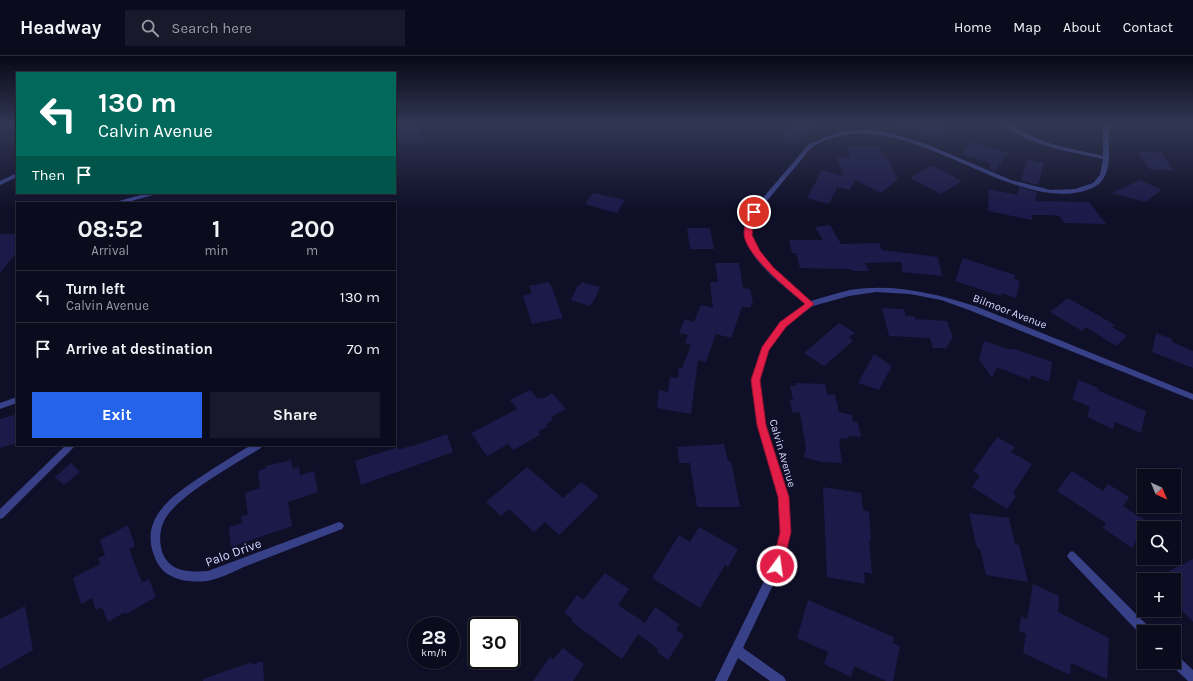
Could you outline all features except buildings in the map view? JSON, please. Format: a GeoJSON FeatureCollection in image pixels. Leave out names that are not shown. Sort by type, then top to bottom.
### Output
{"type":"FeatureCollection","features":[{"type":"Feature","properties":{"kind":"street"},"geometry":{"type":"LineString","coordinates":[[805,152],[754,212],[748,235],[756,253],[771,269],[810,304]]}},
{"type":"Feature","properties":{"kind":"street"},"geometry":{"type":"LineString","coordinates":[[938,152],[1007,182],[1048,192],[1068,192],[1087,188],[1100,180],[1105,170],[1105,152]]}},
{"type":"Feature","properties":{"kind":"street"},"geometry":{"type":"LineString","coordinates":[[1084,152],[1105,158]]}},
{"type":"Feature","properties":{"kind":"street"},"geometry":{"type":"LineString","coordinates":[[0,183],[16,175]]}},
{"type":"Feature","properties":{"kind":"street"},"geometry":{"type":"LineString","coordinates":[[121,202],[151,194]]}},
{"type":"Feature","properties":{"kind":"street","name":"Bilmoor Avenue"},"geometry":{"type":"LineString","coordinates":[[810,304],[849,293],[876,290],[910,292],[942,298],[972,308],[1193,397]]}},
{"type":"Feature","properties":{"kind":"street","name":"Calvin Avenue"},"geometry":{"type":"LineString","coordinates":[[721,681],[777,566],[786,532],[783,497],[761,425],[755,380],[765,349],[783,324],[810,304]]}},
{"type":"Feature","properties":{"kind":"street"},"geometry":{"type":"LineString","coordinates":[[0,406],[16,400]]}},
{"type":"Feature","properties":{"kind":"street"},"geometry":{"type":"LineString","coordinates":[[0,515],[71,446]]}},
{"type":"Feature","properties":{"kind":"street","name":"Palo Drive"},"geometry":{"type":"LineString","coordinates":[[256,446],[177,498],[164,512],[157,525],[154,546],[160,561],[166,568],[175,574],[188,577],[208,576],[340,526]]}},
{"type":"Feature","properties":{"kind":"street"},"geometry":{"type":"LineString","coordinates":[[1072,556],[1139,625]]}},
{"type":"Feature","properties":{"kind":"street"},"geometry":{"type":"LineString","coordinates":[[736,650],[780,681]]}},
{"type":"Feature","properties":{"kind":"street"},"geometry":{"type":"LineString","coordinates":[[1181,667],[1193,678]]}},
{"type":"Feature","properties":{"kind":"route"},"geometry":{"type":"LineString","coordinates":[[754,212],[748,235],[756,253],[771,269],[810,304],[783,324],[765,349],[755,380],[761,425],[783,497],[786,532],[777,566]]}}]}
